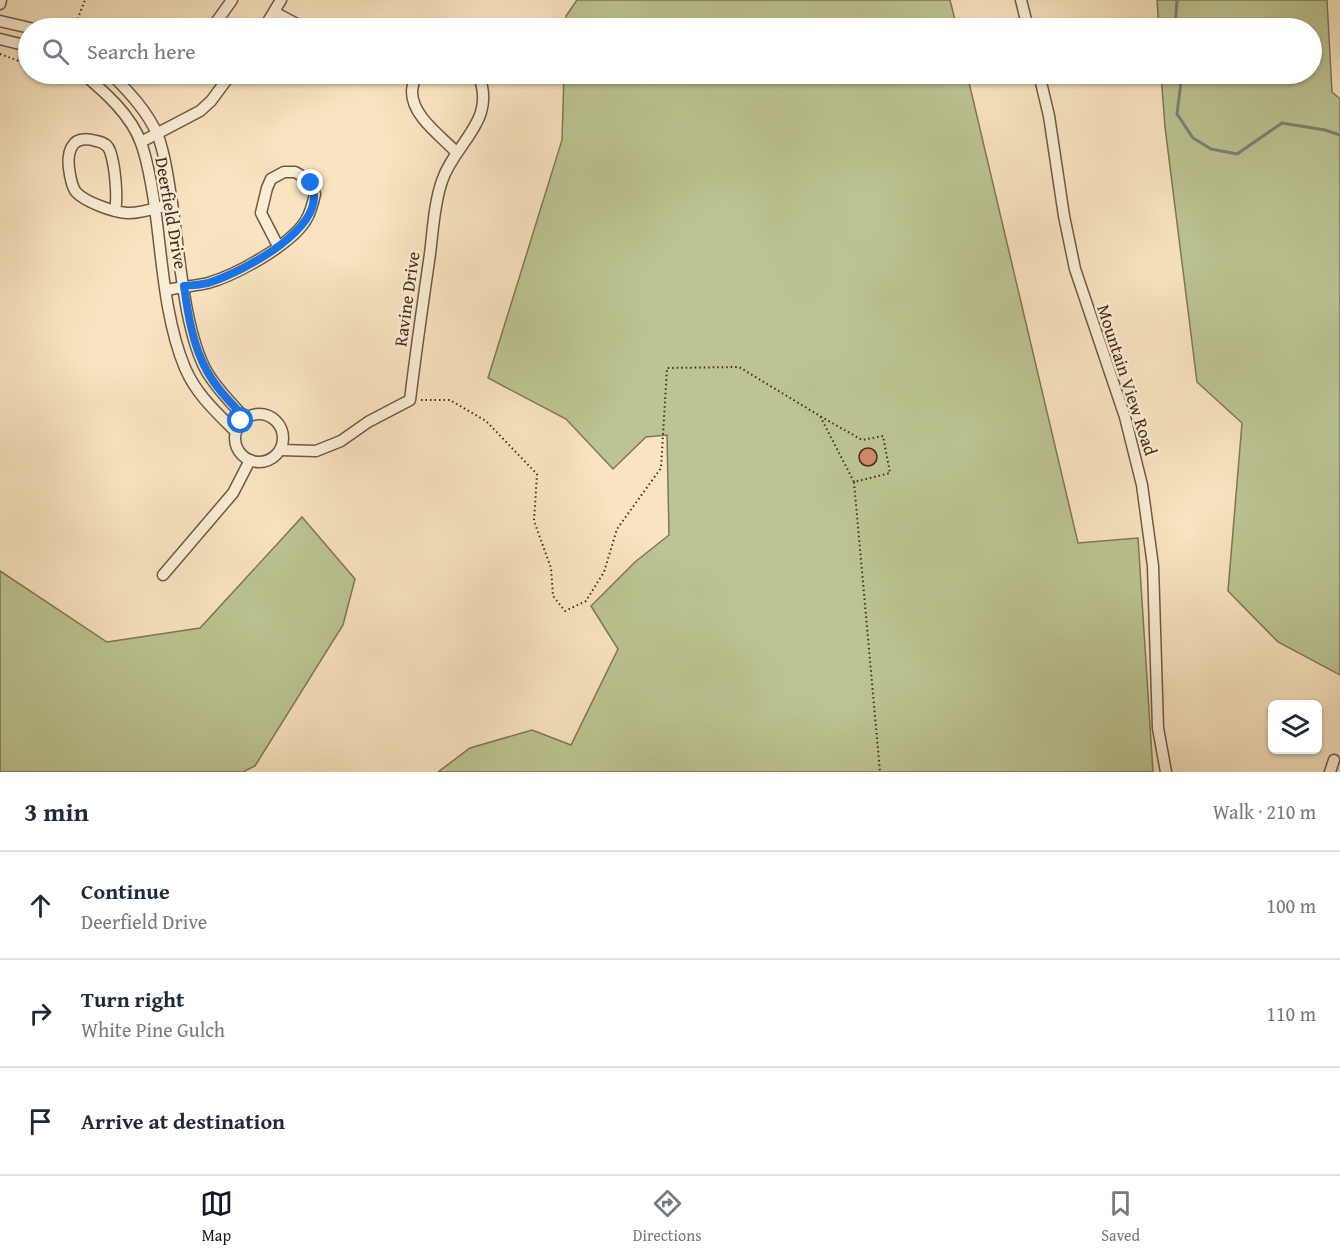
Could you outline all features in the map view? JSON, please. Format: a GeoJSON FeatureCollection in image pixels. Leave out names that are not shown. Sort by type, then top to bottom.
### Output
{"type":"FeatureCollection","features":[{"type":"Feature","properties":{"kind":"street"},"geometry":{"type":"LineString","coordinates":[[219,18],[232,0]]}},
{"type":"Feature","properties":{"kind":"street"},"geometry":{"type":"LineString","coordinates":[[1022,0],[1026,18]]}},
{"type":"Feature","properties":{"kind":"street"},"geometry":{"type":"LineString","coordinates":[[269,18],[276,4],[292,18]]}},
{"type":"Feature","properties":{"kind":"street"},"geometry":{"type":"LineString","coordinates":[[0,21],[18,25]]}},
{"type":"Feature","properties":{"kind":"street"},"geometry":{"type":"LineString","coordinates":[[0,39],[18,44]]}},
{"type":"Feature","properties":{"kind":"street","name":"Deerfield Drive"},"geometry":{"type":"LineString","coordinates":[[97,84],[129,120],[141,142],[149,171],[170,315],[186,369],[207,403],[236,432],[235,443],[239,452],[250,460]]}},
{"type":"Feature","properties":{"kind":"street","name":"Deerfield Drive"},"geometry":{"type":"LineString","coordinates":[[120,84],[143,110],[157,134],[166,168],[188,311],[202,362],[221,392],[245,418]]}},
{"type":"Feature","properties":{"kind":"street"},"geometry":{"type":"LineString","coordinates":[[141,142],[200,111],[211,101],[221,84]]}},
{"type":"Feature","properties":{"kind":"street"},"geometry":{"type":"LineString","coordinates":[[414,84],[412,89],[415,106],[456,152]]}},
{"type":"Feature","properties":{"kind":"street","name":"Ravine Drive"},"geometry":{"type":"LineString","coordinates":[[410,400],[438,191],[456,152],[476,127],[482,108],[482,84]]}},
{"type":"Feature","properties":{"kind":"street","name":"Mountain View Road"},"geometry":{"type":"LineString","coordinates":[[1041,84],[1075,269],[1125,417],[1142,485],[1153,566],[1158,728],[1166,772]]}},
{"type":"Feature","properties":{"kind":"street"},"geometry":{"type":"LineString","coordinates":[[115,211],[117,198],[110,150],[98,141],[80,141],[71,147],[67,157],[74,190],[100,206],[115,211],[133,213],[172,204]]}},
{"type":"Feature","properties":{"kind":"street"},"geometry":{"type":"LineString","coordinates":[[167,290],[208,283],[244,268],[278,246],[302,225],[314,201],[314,189],[305,177],[295,172],[284,172],[272,180],[262,205],[263,219],[278,246]]}},
{"type":"Feature","properties":{"kind":"street"},"geometry":{"type":"LineString","coordinates":[[280,450],[316,451],[341,441],[368,422],[410,400]]}},
{"type":"Feature","properties":{"kind":"street"},"geometry":{"type":"LineString","coordinates":[[163,575],[233,493],[250,460],[267,461],[280,450],[282,428],[274,419],[260,413],[245,418],[236,432]]}},
{"type":"Feature","properties":{"kind":"street"},"geometry":{"type":"LineString","coordinates":[[1330,772],[1334,760]]}},
{"type":"Feature","properties":{"kind":"path"},"geometry":{"type":"LineString","coordinates":[[78,18],[85,0]]}},
{"type":"Feature","properties":{"kind":"path"},"geometry":{"type":"LineString","coordinates":[[0,54],[18,61]]}},
{"type":"Feature","properties":{"kind":"path"},"geometry":{"type":"LineString","coordinates":[[410,400],[450,400],[486,421],[537,474],[534,521],[551,568],[553,596],[566,611],[585,601],[604,572],[617,529],[662,468],[667,368],[739,367],[862,440],[883,436],[890,473],[854,482]]}},
{"type":"Feature","properties":{"kind":"path"},"geometry":{"type":"LineString","coordinates":[[820,416],[854,482],[880,772]]}},
{"type":"Feature","properties":{"kind":"green space"},"geometry":{"type":"Polygon","coordinates":[[[577,0],[950,0],[954,18],[566,18],[577,0]]]}},
{"type":"Feature","properties":{"kind":"green space"},"geometry":{"type":"Polygon","coordinates":[[[1157,0],[1327,0],[1332,92],[1340,99],[1340,675],[1278,642],[1228,591],[1242,423],[1197,382],[1165,127],[1162,84],[1322,84],[1322,18],[1158,18],[1157,0]]]}},
{"type":"Feature","properties":{"kind":"green space"},"geometry":{"type":"Polygon","coordinates":[[[564,84],[969,84],[1078,543],[1138,538],[1153,772],[438,772],[470,748],[532,730],[571,745],[618,649],[591,606],[635,562],[669,535],[667,435],[646,437],[613,469],[566,419],[488,378],[562,140],[564,84]]]}},
{"type":"Feature","properties":{"kind":"green space"},"geometry":{"type":"Polygon","coordinates":[[[302,517],[355,579],[343,625],[255,766],[243,772],[0,772],[0,571],[107,642],[200,628],[302,517]]]}},
{"type":"Feature","properties":{"kind":"building"},"geometry":{"type":"Polygon","coordinates":[[[868,448],[874,451],[877,457],[874,463],[868,466],[862,463],[859,457],[862,451],[868,448]]]}},
{"type":"Feature","properties":{"kind":"waterway"},"geometry":{"type":"LineString","coordinates":[[1176,18],[1177,0]]}},
{"type":"Feature","properties":{"kind":"waterway"},"geometry":{"type":"LineString","coordinates":[[1181,84],[1177,114],[1193,138],[1211,149],[1237,154],[1282,123],[1325,130],[1340,135]]}},
{"type":"Feature","properties":{"kind":"route"},"geometry":{"type":"LineString","coordinates":[[241,421],[245,418],[221,392],[202,362],[188,311],[184,286],[208,283],[244,268],[290,237],[302,225],[314,201],[315,194],[311,183]]}}]}
